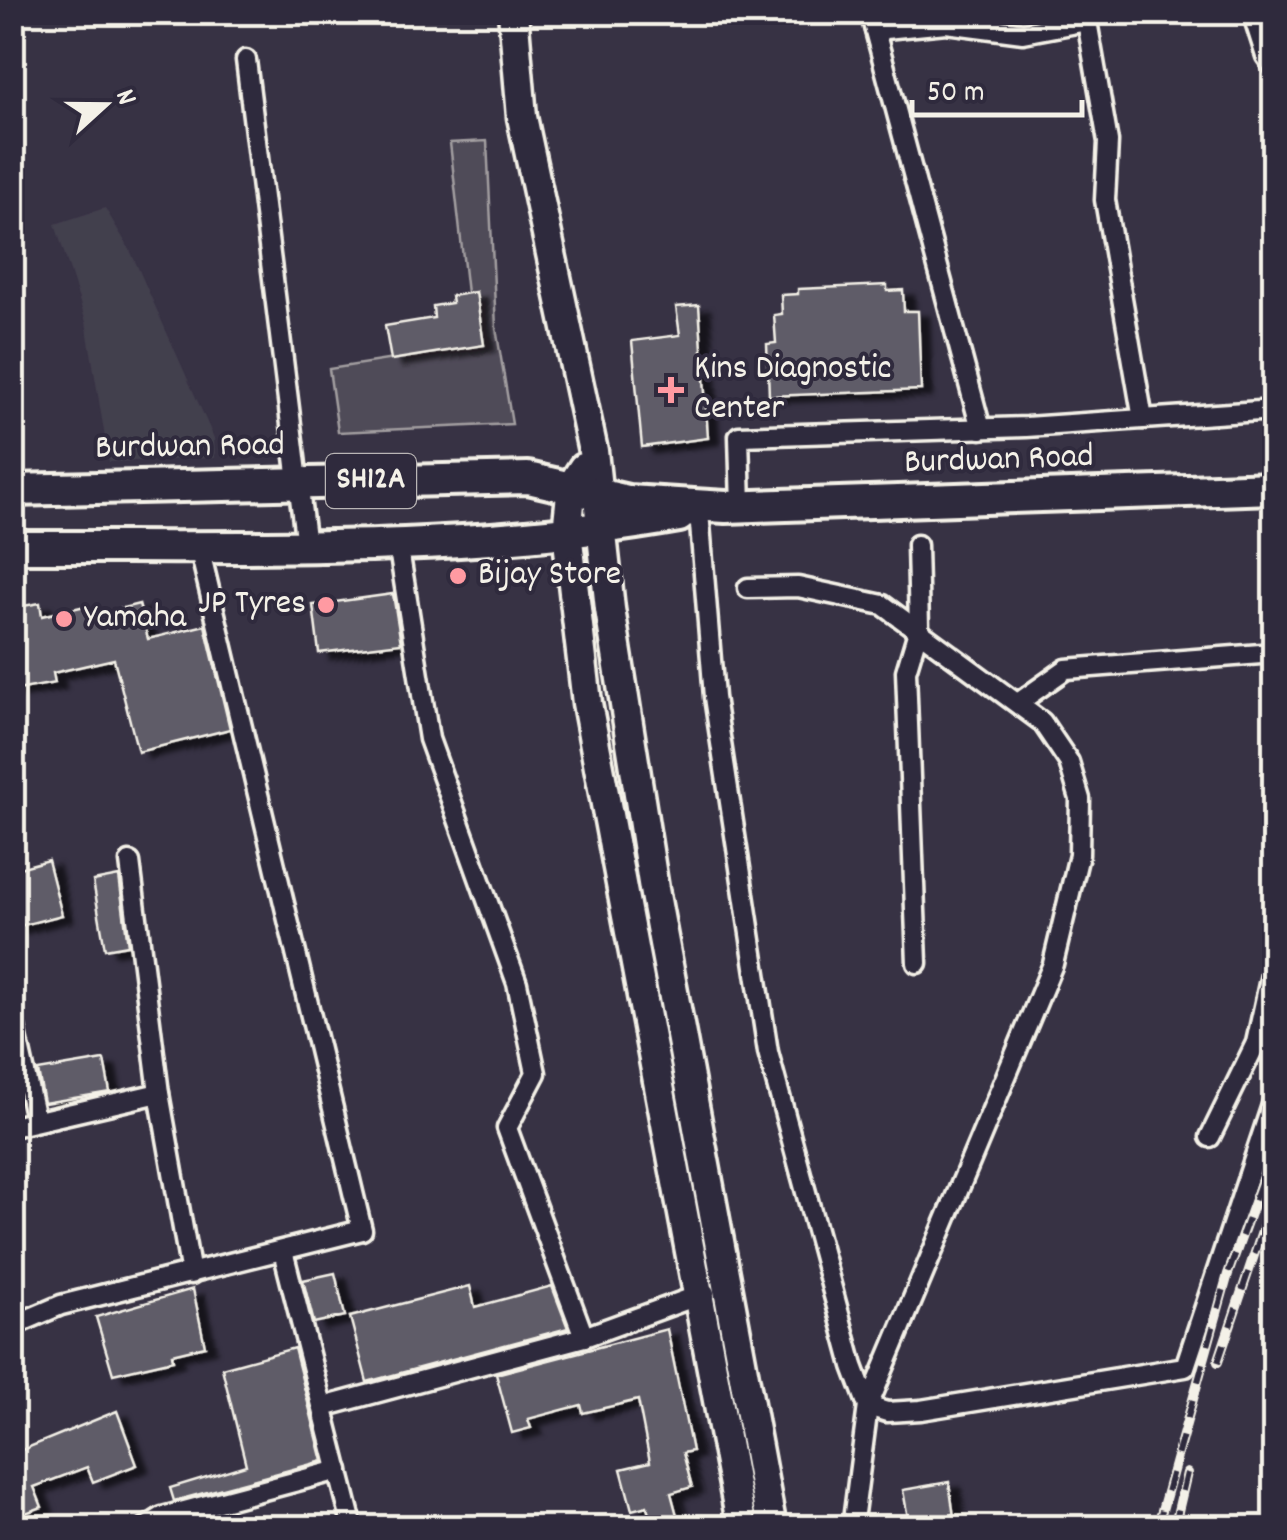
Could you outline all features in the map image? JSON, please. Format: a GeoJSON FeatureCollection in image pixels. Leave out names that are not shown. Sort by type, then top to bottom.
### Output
{"type":"FeatureCollection","features":[{"type":"Feature","properties":{"kind":"main road","name":"Burdwan Road"},"geometry":{"type":"LineString","coordinates":[[12,490],[528,478],[628,501],[722,509],[1274,488]]}},
{"type":"Feature","properties":{"kind":"main road","name":"Burdwan Road"},"geometry":{"type":"LineString","coordinates":[[12,548],[398,543],[601,529],[722,509]]}},
{"type":"Feature","properties":{"kind":"street"},"geometry":{"type":"LineString","coordinates":[[512,12],[522,117],[593,451],[568,532],[587,703],[712,1292],[772,1528]]}},
{"type":"Feature","properties":{"kind":"street"},"geometry":{"type":"LineString","coordinates":[[1252,12],[1274,67]]}},
{"type":"Feature","properties":{"kind":"street"},"geometry":{"type":"LineString","coordinates":[[981,429],[872,21],[946,23],[1023,33],[1087,22],[1108,142],[1104,200],[1144,419]]}},
{"type":"Feature","properties":{"kind":"street"},"geometry":{"type":"LineString","coordinates":[[246,60],[306,546]]}},
{"type":"Feature","properties":{"kind":"street"},"geometry":{"type":"LineString","coordinates":[[868,1406],[853,1366],[768,1052],[714,697],[722,509],[739,436],[981,429],[1274,410]]}},
{"type":"Feature","properties":{"kind":"street"},"geometry":{"type":"LineString","coordinates":[[584,488],[601,529],[712,1292],[742,1528]]}},
{"type":"Feature","properties":{"kind":"street"},"geometry":{"type":"LineString","coordinates":[[398,543],[429,738],[517,983],[536,1074],[506,1128],[584,1337]]}},
{"type":"Feature","properties":{"kind":"street"},"geometry":{"type":"LineString","coordinates":[[917,545],[919,628],[906,671],[917,963]]}},
{"type":"Feature","properties":{"kind":"street"},"geometry":{"type":"LineString","coordinates":[[12,1326],[61,1306],[362,1230],[199,546]]}},
{"type":"Feature","properties":{"kind":"street"},"geometry":{"type":"LineString","coordinates":[[748,588],[780,585],[849,594],[883,604],[1042,722],[1069,762],[1080,799],[1079,856],[1053,964],[868,1406],[852,1528]]}},
{"type":"Feature","properties":{"kind":"street"},"geometry":{"type":"LineString","coordinates":[[1018,702],[1066,669],[1274,653]]}},
{"type":"Feature","properties":{"kind":"street"},"geometry":{"type":"LineString","coordinates":[[130,862],[159,1092],[190,1274]]}},
{"type":"Feature","properties":{"kind":"street"},"geometry":{"type":"LineString","coordinates":[[1210,1137],[1256,1043],[1274,961]]}},
{"type":"Feature","properties":{"kind":"street"},"geometry":{"type":"LineString","coordinates":[[12,1014],[35,1118]]}},
{"type":"Feature","properties":{"kind":"street"},"geometry":{"type":"LineString","coordinates":[[12,1127],[35,1118],[159,1092]]}},
{"type":"Feature","properties":{"kind":"street"},"geometry":{"type":"LineString","coordinates":[[868,1406],[887,1412],[921,1410],[1185,1366],[1274,1099]]}},
{"type":"Feature","properties":{"kind":"street"},"geometry":{"type":"LineString","coordinates":[[283,1251],[353,1528]]}},
{"type":"Feature","properties":{"kind":"street"},"geometry":{"type":"LineString","coordinates":[[322,1407],[584,1337],[712,1292]]}},
{"type":"Feature","properties":{"kind":"street"},"geometry":{"type":"LineString","coordinates":[[148,1527],[162,1517],[338,1470]]}},
{"type":"Feature","properties":{"kind":"shaded area"},"geometry":{"type":"Polygon","coordinates":[[[487,141],[496,328],[512,424],[338,432],[329,369],[484,345],[476,292],[467,293],[450,143],[487,141]]]}},
{"type":"Feature","properties":{"kind":"shaded area"},"geometry":{"type":"Polygon","coordinates":[[[105,208],[130,250],[214,438],[215,458],[109,462],[86,322],[55,224],[105,208]]]}},
{"type":"Feature","properties":{"kind":"building"},"geometry":{"type":"Polygon","coordinates":[[[887,285],[887,291],[903,290],[904,311],[918,311],[921,390],[769,396],[767,344],[776,343],[774,315],[782,314],[781,295],[798,294],[798,289],[887,285]]]}},
{"type":"Feature","properties":{"kind":"building"},"geometry":{"type":"Polygon","coordinates":[[[476,292],[484,345],[391,360],[385,326],[434,318],[433,306],[452,303],[451,296],[476,292]]]}},
{"type":"Feature","properties":{"kind":"building","name":"Kins Diagnostic Center"},"geometry":{"type":"Polygon","coordinates":[[[699,305],[708,438],[642,447],[632,341],[680,335],[676,307],[699,305]]]}},
{"type":"Feature","properties":{"kind":"building"},"geometry":{"type":"Polygon","coordinates":[[[393,594],[401,643],[319,653],[313,605],[393,594]]]}},
{"type":"Feature","properties":{"kind":"building"},"geometry":{"type":"Polygon","coordinates":[[[40,603],[42,616],[85,606],[87,617],[139,604],[148,639],[205,625],[230,729],[138,752],[114,659],[53,673],[55,683],[12,691],[12,608],[40,603]]]}},
{"type":"Feature","properties":{"kind":"building"},"geometry":{"type":"Polygon","coordinates":[[[48,860],[62,915],[12,928],[12,870],[48,860]]]}},
{"type":"Feature","properties":{"kind":"building"},"geometry":{"type":"Polygon","coordinates":[[[119,876],[128,945],[105,949],[93,881],[119,876]]]}},
{"type":"Feature","properties":{"kind":"building"},"geometry":{"type":"Polygon","coordinates":[[[104,1060],[110,1092],[44,1103],[38,1071],[104,1060]]]}},
{"type":"Feature","properties":{"kind":"building"},"geometry":{"type":"Polygon","coordinates":[[[335,1273],[345,1316],[314,1323],[303,1280],[335,1273]]]}},
{"type":"Feature","properties":{"kind":"building"},"geometry":{"type":"Polygon","coordinates":[[[470,1286],[475,1307],[552,1286],[568,1328],[367,1382],[350,1317],[470,1286]]]}},
{"type":"Feature","properties":{"kind":"building"},"geometry":{"type":"Polygon","coordinates":[[[193,1289],[205,1346],[172,1354],[173,1360],[113,1374],[96,1317],[193,1289]]]}},
{"type":"Feature","properties":{"kind":"building"},"geometry":{"type":"Polygon","coordinates":[[[667,1329],[692,1451],[683,1453],[692,1487],[671,1493],[678,1519],[652,1526],[647,1506],[632,1510],[621,1469],[650,1462],[638,1400],[583,1413],[581,1405],[528,1419],[531,1428],[512,1433],[496,1374],[667,1329]]]}},
{"type":"Feature","properties":{"kind":"building"},"geometry":{"type":"Polygon","coordinates":[[[294,1348],[323,1461],[174,1501],[170,1488],[246,1465],[222,1368],[294,1348]]]}},
{"type":"Feature","properties":{"kind":"building"},"geometry":{"type":"Polygon","coordinates":[[[117,1411],[137,1465],[93,1482],[87,1467],[34,1487],[42,1507],[12,1518],[12,1454],[117,1411]]]}},
{"type":"Feature","properties":{"kind":"building"},"geometry":{"type":"Polygon","coordinates":[[[949,1482],[954,1517],[909,1524],[903,1490],[949,1482]]]}},
{"type":"Feature","properties":{"kind":"railway"},"geometry":{"type":"LineString","coordinates":[[1157,1528],[1228,1274],[1274,1147]]}},
{"type":"Feature","properties":{"kind":"railway"},"geometry":{"type":"LineString","coordinates":[[1218,1362],[1274,1196]]}},
{"type":"Feature","properties":{"kind":"railway"},"geometry":{"type":"LineString","coordinates":[[1174,1528],[1187,1473]]}},
{"type":"Feature","properties":{"kind":"place","name":"Kins Diagnostic Center"},"geometry":{"type":"Point","coordinates":[671,390]}},
{"type":"Feature","properties":{"kind":"place","name":"Bijay Store"},"geometry":{"type":"Point","coordinates":[458,576]}},
{"type":"Feature","properties":{"kind":"place","name":"JP Tyres"},"geometry":{"type":"Point","coordinates":[326,605]}},
{"type":"Feature","properties":{"kind":"place","name":"Yamaha"},"geometry":{"type":"Point","coordinates":[64,619]}}]}
